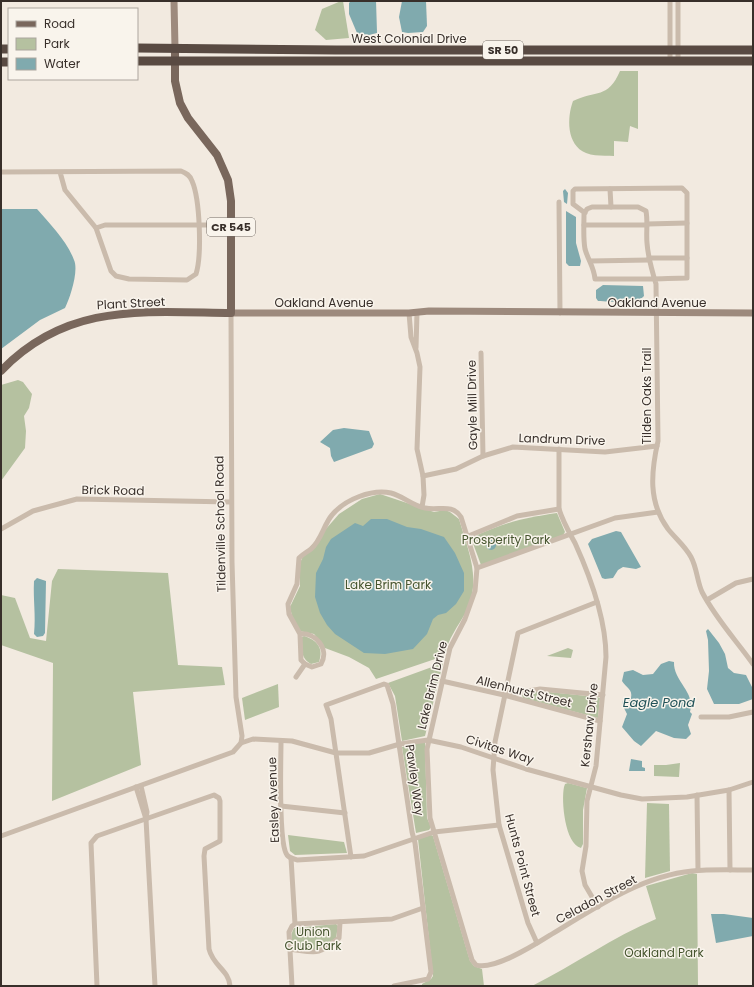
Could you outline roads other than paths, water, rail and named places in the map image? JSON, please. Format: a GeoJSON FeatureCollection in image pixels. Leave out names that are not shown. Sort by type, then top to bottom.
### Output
{"type":"FeatureCollection","features":[{"type":"Feature","properties":{"kind":"highway","name":"West Colonial Drive"},"geometry":{"type":"LineString","coordinates":[[138,48],[753,50]]}},
{"type":"Feature","properties":{"kind":"highway","name":"West Colonial Drive"},"geometry":{"type":"LineString","coordinates":[[138,61],[753,61]]}},
{"type":"Feature","properties":{"kind":"main road","name":"CR 545"},"geometry":{"type":"LineString","coordinates":[[174,61],[175,48]]}},
{"type":"Feature","properties":{"kind":"main road","name":"Tildenville School Road"},"geometry":{"type":"LineString","coordinates":[[174,61],[175,82],[180,103],[195,127],[212,146],[225,172],[230,190],[231,313]]}},
{"type":"Feature","properties":{"kind":"main road","name":"Plant Street"},"geometry":{"type":"LineString","coordinates":[[1,371],[26,349],[49,334],[89,318],[114,314],[139,313],[231,313]]}},
{"type":"Feature","properties":{"kind":"street","name":"CR 545"},"geometry":{"type":"LineString","coordinates":[[174,1],[175,48]]}},
{"type":"Feature","properties":{"kind":"street"},"geometry":{"type":"LineString","coordinates":[[670,2],[678,2],[674,50],[674,62],[670,2]]}},
{"type":"Feature","properties":{"kind":"street"},"geometry":{"type":"LineString","coordinates":[[460,50],[460,62]]}},
{"type":"Feature","properties":{"kind":"street"},"geometry":{"type":"LineString","coordinates":[[1,172],[181,171],[188,175],[192,180],[196,196],[198,224],[198,267],[192,278],[187,280],[129,279],[116,276],[111,270],[96,228],[65,190],[60,172]]}},
{"type":"Feature","properties":{"kind":"street"},"geometry":{"type":"LineString","coordinates":[[585,213],[573,204],[573,191],[575,189],[682,188],[687,193],[687,278],[595,279],[595,270],[586,251],[584,226],[585,213],[587,209],[592,207],[611,207],[610,189]]}},
{"type":"Feature","properties":{"kind":"street"},"geometry":{"type":"LineString","coordinates":[[559,202],[560,313]]}},
{"type":"Feature","properties":{"kind":"street","name":"Tilden Oaks Trail"},"geometry":{"type":"LineString","coordinates":[[611,207],[642,208],[646,211],[649,259],[654,279],[656,313],[657,446],[653,461],[652,492],[658,512],[667,528],[685,547],[692,559],[698,582],[724,628],[753,664]]}},
{"type":"Feature","properties":{"kind":"street"},"geometry":{"type":"LineString","coordinates":[[584,226],[687,224]]}},
{"type":"Feature","properties":{"kind":"street"},"geometry":{"type":"LineString","coordinates":[[96,228],[105,225],[231,225]]}},
{"type":"Feature","properties":{"kind":"street"},"geometry":{"type":"LineString","coordinates":[[590,260],[687,258]]}},
{"type":"Feature","properties":{"kind":"street"},"geometry":{"type":"LineString","coordinates":[[418,312],[416,348],[420,367],[417,449],[423,476],[424,495],[422,507]]}},
{"type":"Feature","properties":{"kind":"street","name":"Oakland Avenue"},"geometry":{"type":"LineString","coordinates":[[231,313],[753,313]]}},
{"type":"Feature","properties":{"kind":"street","name":"Tildenville School Road"},"geometry":{"type":"LineString","coordinates":[[231,313],[231,502],[236,697],[242,736],[240,743]]}},
{"type":"Feature","properties":{"kind":"street"},"geometry":{"type":"LineString","coordinates":[[409,313],[411,337],[413,345],[416,348]]}},
{"type":"Feature","properties":{"kind":"street","name":"Gayle Mill Drive"},"geometry":{"type":"LineString","coordinates":[[481,353],[483,456]]}},
{"type":"Feature","properties":{"kind":"street","name":"Landrum Drive"},"geometry":{"type":"LineString","coordinates":[[423,476],[456,469],[483,456],[512,447],[605,452],[657,446]]}},
{"type":"Feature","properties":{"kind":"street"},"geometry":{"type":"LineString","coordinates":[[559,449],[559,510],[570,535]]}},
{"type":"Feature","properties":{"kind":"street","name":"Lake Brim Drive"},"geometry":{"type":"LineString","coordinates":[[300,634],[291,620],[288,604],[297,584],[299,558],[312,548],[332,514],[357,498],[381,492],[401,496],[422,507],[435,509],[452,508],[457,511],[461,517],[466,537],[477,568],[476,585],[472,604],[462,626],[451,644],[428,740],[429,811],[472,960],[479,966]]}},
{"type":"Feature","properties":{"kind":"street","name":"Brick Road"},"geometry":{"type":"LineString","coordinates":[[1,529],[33,511],[77,500],[231,502]]}},
{"type":"Feature","properties":{"kind":"street"},"geometry":{"type":"LineString","coordinates":[[466,537],[517,516],[559,510]]}},
{"type":"Feature","properties":{"kind":"street"},"geometry":{"type":"LineString","coordinates":[[477,568],[615,518],[658,512]]}},
{"type":"Feature","properties":{"kind":"street","name":"Kershaw Drive"},"geometry":{"type":"LineString","coordinates":[[570,535],[597,602],[606,638],[603,695],[596,766],[587,801],[586,846],[582,876],[585,885],[598,907]]}},
{"type":"Feature","properties":{"kind":"street"},"geometry":{"type":"LineString","coordinates":[[707,600],[736,583],[753,579]]}},
{"type":"Feature","properties":{"kind":"street","name":"Hunts Point Street"},"geometry":{"type":"LineString","coordinates":[[537,943],[528,923],[499,825],[494,790],[493,758],[495,742],[518,633],[597,602]]}},
{"type":"Feature","properties":{"kind":"street"},"geometry":{"type":"LineString","coordinates":[[300,634],[304,634],[317,640],[324,653],[321,664],[312,667],[306,664],[299,654],[300,634]]}},
{"type":"Feature","properties":{"kind":"street"},"geometry":{"type":"LineString","coordinates":[[296,677],[306,664]]}},
{"type":"Feature","properties":{"kind":"street","name":"Allenhurst Street"},"geometry":{"type":"LineString","coordinates":[[442,681],[504,695],[600,721]]}},
{"type":"Feature","properties":{"kind":"street","name":"Pawley Way"},"geometry":{"type":"LineString","coordinates":[[351,857],[331,718],[326,705],[384,684],[387,686],[391,696],[400,744],[414,837],[430,976],[428,979],[421,981],[394,986]]}},
{"type":"Feature","properties":{"kind":"street"},"geometry":{"type":"LineString","coordinates":[[504,695],[540,689],[603,695]]}},
{"type":"Feature","properties":{"kind":"street"},"geometry":{"type":"LineString","coordinates":[[701,717],[729,716],[753,712]]}},
{"type":"Feature","properties":{"kind":"street","name":"Civitas Way"},"geometry":{"type":"LineString","coordinates":[[240,743],[253,739],[292,742],[336,753],[368,753],[400,744],[428,740],[461,747],[509,764],[590,787],[642,798],[677,798],[729,790],[753,782]]}},
{"type":"Feature","properties":{"kind":"street","name":"Easley Avenue"},"geometry":{"type":"LineString","coordinates":[[281,742],[281,806],[284,848],[287,855],[291,858],[295,924]]}},
{"type":"Feature","properties":{"kind":"street"},"geometry":{"type":"LineString","coordinates":[[1,836],[233,752],[240,743]]}},
{"type":"Feature","properties":{"kind":"street"},"geometry":{"type":"LineString","coordinates":[[139,786],[147,812],[146,819],[155,986]]}},
{"type":"Feature","properties":{"kind":"street"},"geometry":{"type":"LineString","coordinates":[[729,790],[730,870]]}},
{"type":"Feature","properties":{"kind":"street"},"geometry":{"type":"LineString","coordinates":[[97,986],[91,843],[97,836],[214,795],[219,798],[222,837],[216,844],[205,849],[204,856],[209,949],[211,958],[227,975],[230,986]]}},
{"type":"Feature","properties":{"kind":"street"},"geometry":{"type":"LineString","coordinates":[[697,795],[698,870]]}},
{"type":"Feature","properties":{"kind":"street"},"geometry":{"type":"LineString","coordinates":[[281,806],[345,813]]}},
{"type":"Feature","properties":{"kind":"street"},"geometry":{"type":"LineString","coordinates":[[291,858],[297,860],[364,856],[414,837],[434,832],[499,825]]}},
{"type":"Feature","properties":{"kind":"street","name":"Celadon Street"},"geometry":{"type":"LineString","coordinates":[[479,966],[510,958],[598,907],[645,884],[680,873],[698,870],[753,870]]}},
{"type":"Feature","properties":{"kind":"street"},"geometry":{"type":"LineString","coordinates":[[292,986],[289,932],[295,924],[392,919],[423,908]]}},
{"type":"Feature","properties":{"kind":"street"},"geometry":{"type":"LineString","coordinates":[[290,949],[308,953],[322,951],[339,938],[340,922]]}},
{"type":"Feature","properties":{"kind":"water"},"geometry":{"type":"Polygon","coordinates":[[[351,1],[376,1],[377,33],[369,35],[357,33],[349,14],[349,3],[351,1]]]}},
{"type":"Feature","properties":{"kind":"water"},"geometry":{"type":"Polygon","coordinates":[[[402,1],[426,1],[427,26],[423,32],[402,32],[399,17],[402,1]]]}},
{"type":"Feature","properties":{"kind":"water"},"geometry":{"type":"Polygon","coordinates":[[[565,189],[568,193],[567,204],[564,202],[563,191],[565,189]]]}},
{"type":"Feature","properties":{"kind":"water"},"geometry":{"type":"Polygon","coordinates":[[[1,209],[37,209],[58,233],[71,253],[75,265],[75,277],[65,308],[40,320],[1,349],[1,209]]]}},
{"type":"Feature","properties":{"kind":"water"},"geometry":{"type":"Polygon","coordinates":[[[566,211],[576,217],[576,243],[581,261],[580,266],[569,266],[566,263],[566,211]]]}},
{"type":"Feature","properties":{"kind":"water"},"geometry":{"type":"Polygon","coordinates":[[[603,285],[643,286],[644,296],[635,301],[629,302],[598,301],[596,298],[596,290],[603,285]]]}},
{"type":"Feature","properties":{"kind":"water"},"geometry":{"type":"Polygon","coordinates":[[[344,428],[369,431],[374,444],[372,448],[334,462],[331,456],[330,448],[320,442],[333,430],[344,428]]]}},
{"type":"Feature","properties":{"kind":"water","name":"Lake Brim Park"},"geometry":{"type":"Polygon","coordinates":[[[371,519],[387,519],[407,527],[421,529],[444,537],[455,553],[464,573],[464,591],[456,604],[446,613],[438,615],[433,619],[427,634],[413,649],[385,654],[364,653],[335,634],[327,625],[320,613],[315,597],[316,573],[323,559],[326,547],[331,539],[355,523],[363,526],[371,519]]]}},
{"type":"Feature","properties":{"kind":"water"},"geometry":{"type":"Polygon","coordinates":[[[616,531],[621,532],[641,567],[636,569],[623,567],[618,570],[613,578],[605,579],[602,578],[588,544],[592,539],[616,531]]]}},
{"type":"Feature","properties":{"kind":"water"},"geometry":{"type":"Polygon","coordinates":[[[489,540],[493,540],[495,541],[495,549],[489,550],[486,547],[486,543],[489,540]]]}},
{"type":"Feature","properties":{"kind":"water"},"geometry":{"type":"Polygon","coordinates":[[[37,578],[46,581],[45,633],[43,636],[37,637],[34,634],[34,581],[37,578]]]}},
{"type":"Feature","properties":{"kind":"water"},"geometry":{"type":"Polygon","coordinates":[[[708,629],[719,643],[725,654],[728,668],[734,673],[746,675],[753,689],[753,699],[739,704],[714,704],[707,689],[709,671],[708,640],[706,631],[708,629]]]}},
{"type":"Feature","properties":{"kind":"water","name":"Eagle Pond"},"geometry":{"type":"Polygon","coordinates":[[[669,661],[674,662],[677,675],[690,698],[690,712],[692,714],[688,725],[691,734],[686,739],[674,738],[656,731],[641,746],[634,741],[622,727],[627,714],[622,704],[623,700],[631,698],[630,691],[622,681],[624,672],[633,670],[643,675],[653,674],[661,664],[669,661]]]}},
{"type":"Feature","properties":{"kind":"water"},"geometry":{"type":"Polygon","coordinates":[[[631,759],[642,761],[642,767],[645,768],[645,771],[629,771],[631,759]]]}},
{"type":"Feature","properties":{"kind":"water"},"geometry":{"type":"Polygon","coordinates":[[[711,914],[724,914],[753,918],[753,936],[716,943],[711,914]]]}},
{"type":"Feature","properties":{"kind":"park label","name":"Prosperity Park"},"geometry":{"type":"Point","coordinates":[506,539]}},
{"type":"Feature","properties":{"kind":"park label","name":"Union Club Park"},"geometry":{"type":"Point","coordinates":[313,938]}},
{"type":"Feature","properties":{"kind":"park label","name":"Oakland Park"},"geometry":{"type":"Point","coordinates":[664,952]}}]}
